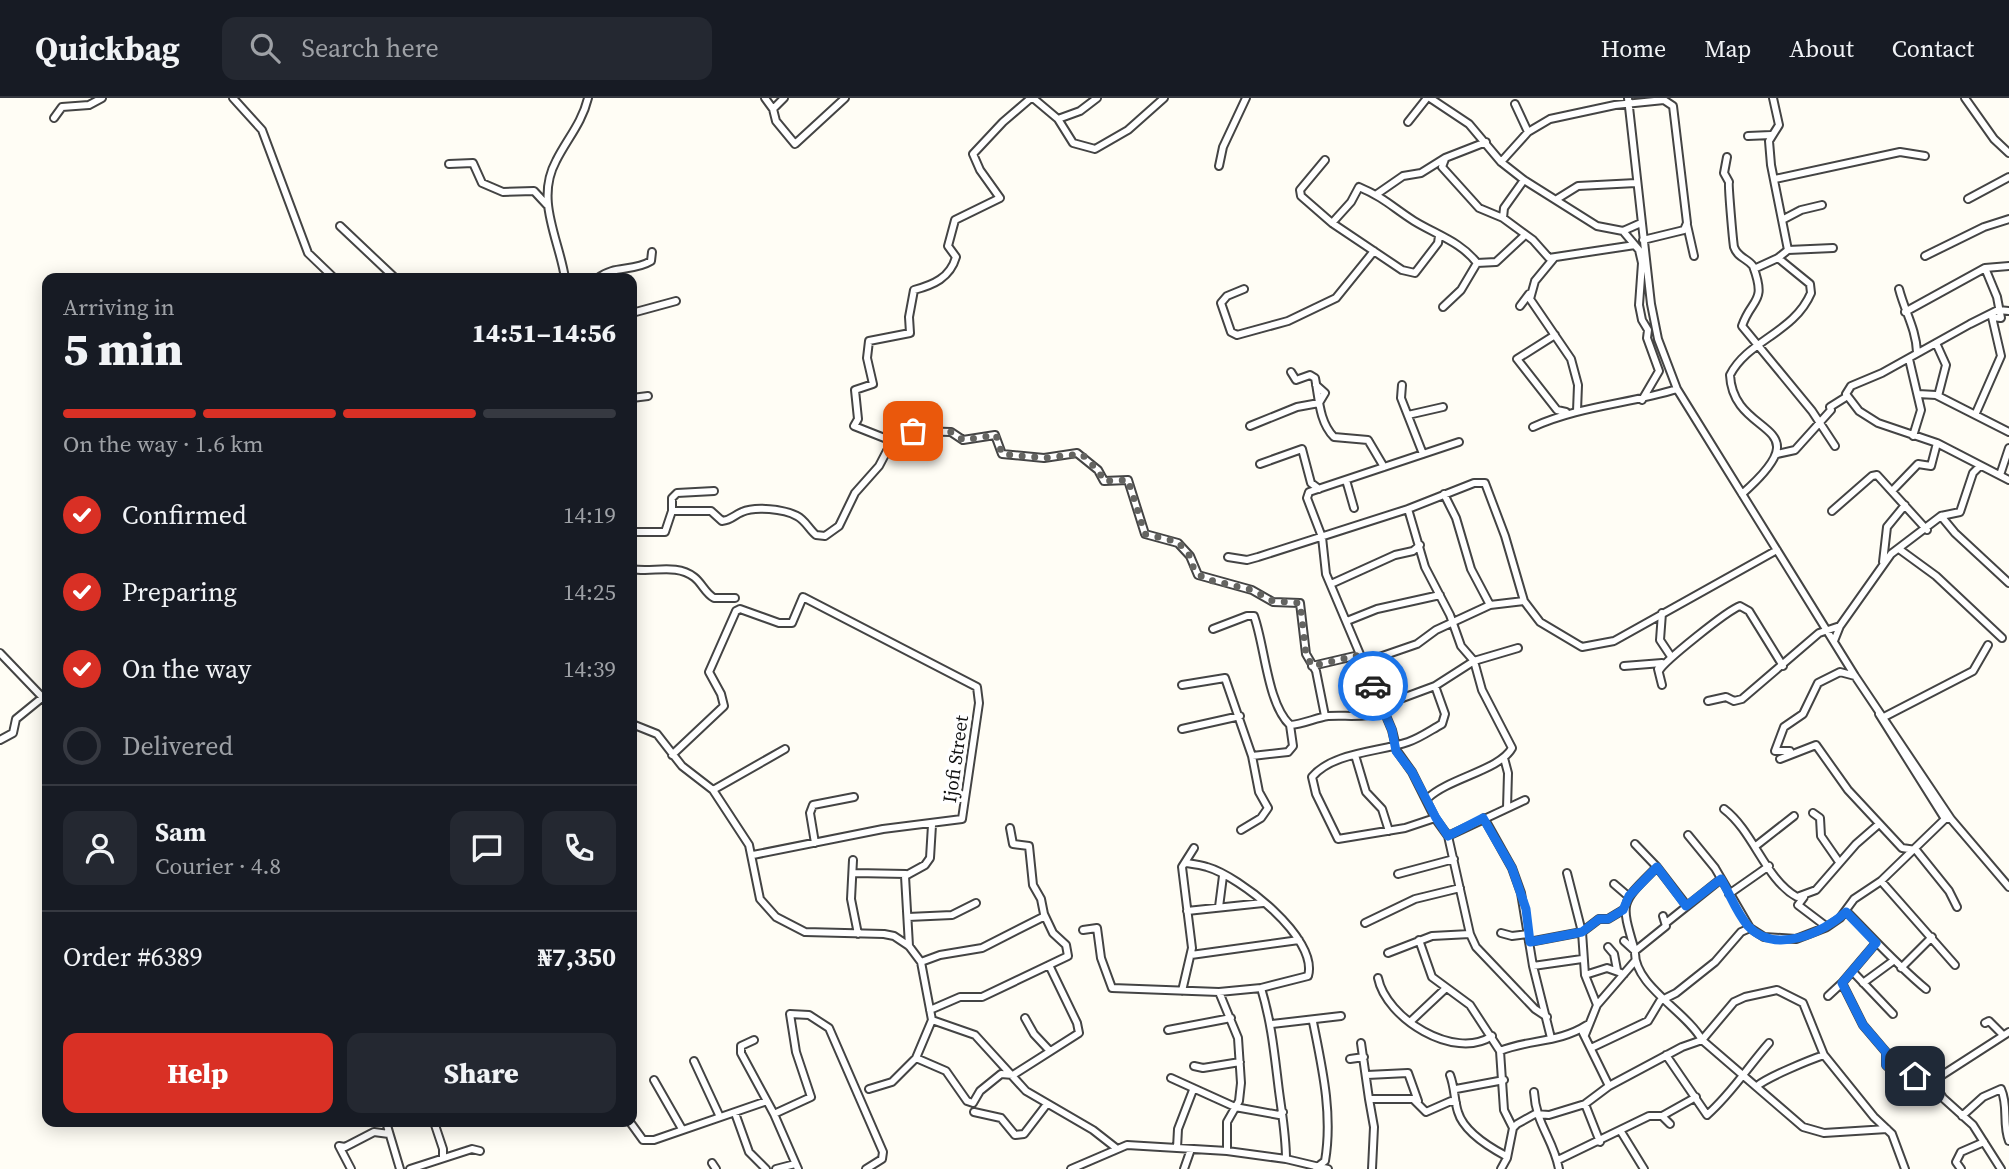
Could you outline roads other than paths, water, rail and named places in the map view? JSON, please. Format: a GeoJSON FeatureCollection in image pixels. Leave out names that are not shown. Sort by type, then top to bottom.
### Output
{"type":"FeatureCollection","features":[{"type":"Feature","properties":{"kind":"street"},"geometry":{"type":"LineString","coordinates":[[54,118],[62,107],[89,105],[102,98]]}},
{"type":"Feature","properties":{"kind":"street"},"geometry":{"type":"LineString","coordinates":[[233,98],[261,130],[308,253],[329,273]]}},
{"type":"Feature","properties":{"kind":"street"},"geometry":{"type":"LineString","coordinates":[[564,273],[548,206],[550,176],[582,120],[588,98]]}},
{"type":"Feature","properties":{"kind":"street"},"geometry":{"type":"LineString","coordinates":[[765,98],[773,109],[776,121],[795,144],[845,98]]}},
{"type":"Feature","properties":{"kind":"street"},"geometry":{"type":"LineString","coordinates":[[773,109],[785,98]]}},
{"type":"Feature","properties":{"kind":"street"},"geometry":{"type":"LineString","coordinates":[[890,445],[887,439],[854,426],[858,413],[855,390],[873,384],[867,358],[869,341],[910,333],[909,317],[914,290],[932,286],[955,263],[956,257],[948,246],[955,220],[1000,198],[980,170],[973,153],[1003,122],[1032,98],[1058,119],[1073,143],[1095,149],[1128,130],[1164,98]]}},
{"type":"Feature","properties":{"kind":"street"},"geometry":{"type":"LineString","coordinates":[[1058,119],[1080,111],[1097,98]]}},
{"type":"Feature","properties":{"kind":"street"},"geometry":{"type":"LineString","coordinates":[[1219,166],[1223,147],[1246,98]]}},
{"type":"Feature","properties":{"kind":"street"},"geometry":{"type":"LineString","coordinates":[[1408,122],[1428,98],[1469,124],[1501,162],[1524,180],[1597,226],[1623,231],[1641,223]]}},
{"type":"Feature","properties":{"kind":"street"},"geometry":{"type":"LineString","coordinates":[[1748,136],[1771,135],[1777,132],[1779,125],[1773,98]]}},
{"type":"Feature","properties":{"kind":"street"},"geometry":{"type":"LineString","coordinates":[[1965,98],[1994,139],[2009,153]]}},
{"type":"Feature","properties":{"kind":"street"},"geometry":{"type":"LineString","coordinates":[[1501,162],[1528,132],[1550,119],[1628,102],[1664,100],[1673,106],[1686,223],[1694,256]]}},
{"type":"Feature","properties":{"kind":"street"},"geometry":{"type":"LineString","coordinates":[[1628,102],[1644,242],[1641,329],[1659,371],[1642,400]]}},
{"type":"Feature","properties":{"kind":"street"},"geometry":{"type":"LineString","coordinates":[[1516,104],[1528,132]]}},
{"type":"Feature","properties":{"kind":"street"},"geometry":{"type":"LineString","coordinates":[[1771,135],[1771,165],[1788,250]]}},
{"type":"Feature","properties":{"kind":"street"},"geometry":{"type":"LineString","coordinates":[[1377,194],[1403,176],[1421,173],[1445,158],[1486,142]]}},
{"type":"Feature","properties":{"kind":"street"},"geometry":{"type":"LineString","coordinates":[[1775,179],[1900,152],[1925,156]]}},
{"type":"Feature","properties":{"kind":"street"},"geometry":{"type":"LineString","coordinates":[[1727,157],[1724,173],[1730,181],[1727,188],[1733,213],[1734,247],[1741,259],[1750,262],[1754,269],[1760,297],[1742,326],[1835,446]]}},
{"type":"Feature","properties":{"kind":"street"},"geometry":{"type":"LineString","coordinates":[[1445,158],[1442,167],[1479,208],[1503,218],[1533,240],[1545,255],[1554,258],[1633,246],[1684,230],[1686,223]]}},
{"type":"Feature","properties":{"kind":"street"},"geometry":{"type":"LineString","coordinates":[[1325,160],[1300,190],[1301,196],[1332,223],[1402,270],[1415,273],[1438,243],[1439,236]]}},
{"type":"Feature","properties":{"kind":"street"},"geometry":{"type":"LineString","coordinates":[[449,164],[473,163],[482,183],[503,192],[534,191],[548,206]]}},
{"type":"Feature","properties":{"kind":"street"},"geometry":{"type":"LineString","coordinates":[[1968,199],[2009,177]]}},
{"type":"Feature","properties":{"kind":"street"},"geometry":{"type":"LineString","coordinates":[[1503,218],[1504,208],[1524,180]]}},
{"type":"Feature","properties":{"kind":"street"},"geometry":{"type":"LineString","coordinates":[[1557,199],[1584,185],[1636,183]]}},
{"type":"Feature","properties":{"kind":"street"},"geometry":{"type":"LineString","coordinates":[[1332,223],[1351,202],[1359,187],[1377,194],[1439,236],[1465,248],[1477,263]]}},
{"type":"Feature","properties":{"kind":"street"},"geometry":{"type":"LineString","coordinates":[[1783,217],[1822,205]]}},
{"type":"Feature","properties":{"kind":"street"},"geometry":{"type":"LineString","coordinates":[[1925,256],[1984,227],[2009,219]]}},
{"type":"Feature","properties":{"kind":"street"},"geometry":{"type":"LineString","coordinates":[[340,226],[390,273]]}},
{"type":"Feature","properties":{"kind":"street"},"geometry":{"type":"LineString","coordinates":[[1623,231],[1639,250],[1644,264],[1658,339],[1677,389],[1826,630],[1948,819]]}},
{"type":"Feature","properties":{"kind":"street"},"geometry":{"type":"LineString","coordinates":[[1477,263],[1496,262],[1524,236]]}},
{"type":"Feature","properties":{"kind":"street"},"geometry":{"type":"LineString","coordinates":[[1754,269],[1778,258],[1788,250],[1833,248]]}},
{"type":"Feature","properties":{"kind":"street"},"geometry":{"type":"LineString","coordinates":[[1244,289],[1227,296],[1222,303],[1231,332],[1237,335],[1260,331],[1288,321],[1336,298],[1374,251]]}},
{"type":"Feature","properties":{"kind":"street"},"geometry":{"type":"LineString","coordinates":[[608,273],[616,269],[627,271],[646,264],[651,261],[652,252]]}},
{"type":"Feature","properties":{"kind":"street"},"geometry":{"type":"LineString","coordinates":[[1520,306],[1535,281],[1554,258]]}},
{"type":"Feature","properties":{"kind":"street"},"geometry":{"type":"LineString","coordinates":[[1742,494],[1769,470],[1777,454],[1774,437],[1743,408],[1730,379],[1733,370],[1756,345],[1788,326],[1811,293],[1810,284],[1778,258]]}},
{"type":"Feature","properties":{"kind":"street"},"geometry":{"type":"LineString","coordinates":[[1443,307],[1461,289],[1477,263]]}},
{"type":"Feature","properties":{"kind":"street"},"geometry":{"type":"LineString","coordinates":[[1905,312],[1985,268],[2009,266]]}},
{"type":"Feature","properties":{"kind":"street"},"geometry":{"type":"LineString","coordinates":[[1976,413],[2001,356],[1992,317],[2001,318],[1997,297],[1985,268]]}},
{"type":"Feature","properties":{"kind":"street"},"geometry":{"type":"LineString","coordinates":[[1899,289],[1905,312],[1916,331],[1917,352]]}},
{"type":"Feature","properties":{"kind":"street"},"geometry":{"type":"LineString","coordinates":[[1529,293],[1535,310],[1565,346],[1576,370],[1577,411]]}},
{"type":"Feature","properties":{"kind":"street"},"geometry":{"type":"LineString","coordinates":[[637,310],[676,301]]}},
{"type":"Feature","properties":{"kind":"street"},"geometry":{"type":"LineString","coordinates":[[1777,454],[1795,450],[1831,410],[1830,407],[1846,397],[1851,386],[1909,359],[1917,352],[1998,310],[2009,311]]}},
{"type":"Feature","properties":{"kind":"street"},"geometry":{"type":"LineString","coordinates":[[1555,335],[1517,359],[1557,410],[1577,411],[1642,400],[1677,389]]}},
{"type":"Feature","properties":{"kind":"street"},"geometry":{"type":"LineString","coordinates":[[1936,343],[1946,365],[1938,396]]}},
{"type":"Feature","properties":{"kind":"street"},"geometry":{"type":"LineString","coordinates":[[2001,356],[2009,354]]}},
{"type":"Feature","properties":{"kind":"street"},"geometry":{"type":"LineString","coordinates":[[1909,359],[1921,410],[1913,436]]}},
{"type":"Feature","properties":{"kind":"street"},"geometry":{"type":"LineString","coordinates":[[1291,372],[1296,380],[1312,375],[1316,385],[1325,392],[1319,403],[1330,433],[1334,437],[1368,440],[1384,467]]}},
{"type":"Feature","properties":{"kind":"street"},"geometry":{"type":"LineString","coordinates":[[1402,385],[1401,398],[1423,454]]}},
{"type":"Feature","properties":{"kind":"street"},"geometry":{"type":"LineString","coordinates":[[1918,394],[1938,396],[2009,432]]}},
{"type":"Feature","properties":{"kind":"street"},"geometry":{"type":"LineString","coordinates":[[637,397],[648,396]]}},
{"type":"Feature","properties":{"kind":"street"},"geometry":{"type":"LineString","coordinates":[[1846,397],[1859,411],[1878,423],[1901,428],[1913,436],[1937,443],[2009,480]]}},
{"type":"Feature","properties":{"kind":"street"},"geometry":{"type":"LineString","coordinates":[[1250,426],[1297,407],[1319,403]]}},
{"type":"Feature","properties":{"kind":"street"},"geometry":{"type":"LineString","coordinates":[[1408,415],[1443,407]]}},
{"type":"Feature","properties":{"kind":"street"},"geometry":{"type":"LineString","coordinates":[[1533,427],[1566,412]]}},
{"type":"Feature","properties":{"kind":"street"},"geometry":{"type":"LineString","coordinates":[[890,445],[904,446],[908,432],[951,432],[963,440],[996,435],[1002,454],[1014,457],[1082,454],[1090,466],[1098,470],[1104,481],[1128,480],[1145,534],[1178,542],[1190,556],[1198,575],[1252,590],[1273,601],[1300,603],[1306,654],[1316,671],[1325,716]]}},
{"type":"Feature","properties":{"kind":"street"},"geometry":{"type":"LineString","coordinates":[[1459,442],[1309,492],[1307,498],[1322,537],[1331,584],[1395,746],[1448,836],[1470,934],[1476,947],[1535,1009],[1547,1017]]}},
{"type":"Feature","properties":{"kind":"street"},"geometry":{"type":"LineString","coordinates":[[1892,491],[1918,464],[1931,466],[1937,443]]}},
{"type":"Feature","properties":{"kind":"street"},"geometry":{"type":"LineString","coordinates":[[672,511],[711,511],[727,520],[742,512],[780,511],[800,517],[816,536],[825,536],[839,526],[855,493],[879,466],[890,445]]}},
{"type":"Feature","properties":{"kind":"street"},"geometry":{"type":"LineString","coordinates":[[2000,475],[2009,448]]}},
{"type":"Feature","properties":{"kind":"street"},"geometry":{"type":"LineString","coordinates":[[1260,464],[1302,450],[1311,483],[1319,489]]}},
{"type":"Feature","properties":{"kind":"street"},"geometry":{"type":"LineString","coordinates":[[1834,641],[1840,626],[1883,562],[1927,530],[1941,516],[1960,512],[1973,473],[1980,466]]}},
{"type":"Feature","properties":{"kind":"street"},"geometry":{"type":"LineString","coordinates":[[1832,511],[1874,475],[1927,530]]}},
{"type":"Feature","properties":{"kind":"street"},"geometry":{"type":"LineString","coordinates":[[1346,480],[1354,508]]}},
{"type":"Feature","properties":{"kind":"street"},"geometry":{"type":"LineString","coordinates":[[1228,557],[1247,559],[1408,509],[1474,483],[1485,483],[1524,601],[1540,622],[1581,647],[1614,641],[1777,550]]}},
{"type":"Feature","properties":{"kind":"street"},"geometry":{"type":"LineString","coordinates":[[637,532],[665,532],[672,511],[672,498],[677,493],[714,491]]}},
{"type":"Feature","properties":{"kind":"street"},"geometry":{"type":"LineString","coordinates":[[1444,494],[1457,518],[1471,569],[1490,605]]}},
{"type":"Feature","properties":{"kind":"street"},"geometry":{"type":"LineString","coordinates":[[1883,562],[1886,527],[1905,505]]}},
{"type":"Feature","properties":{"kind":"street"},"geometry":{"type":"LineString","coordinates":[[1408,509],[1425,566],[1453,622],[1461,646],[1474,662],[1482,690],[1512,748],[1504,758],[1440,787],[1428,798]]}},
{"type":"Feature","properties":{"kind":"street"},"geometry":{"type":"LineString","coordinates":[[1941,516],[1955,533],[2009,583]]}},
{"type":"Feature","properties":{"kind":"street"},"geometry":{"type":"LineString","coordinates":[[1331,584],[1395,555],[1413,551],[1420,545]]}},
{"type":"Feature","properties":{"kind":"street"},"geometry":{"type":"LineString","coordinates":[[1899,549],[1936,576],[2002,638]]}},
{"type":"Feature","properties":{"kind":"street"},"geometry":{"type":"LineString","coordinates":[[637,570],[671,568],[694,576],[714,597],[735,598]]}},
{"type":"Feature","properties":{"kind":"street"},"geometry":{"type":"LineString","coordinates":[[1347,621],[1377,609],[1440,595]]}},
{"type":"Feature","properties":{"kind":"street","name":"Ijofi Street"},"geometry":{"type":"LineString","coordinates":[[672,755],[724,706],[709,672],[736,611],[749,610],[779,623],[792,623],[803,597],[976,687],[979,703],[962,819],[932,825],[883,828],[753,855]]}},
{"type":"Feature","properties":{"kind":"street"},"geometry":{"type":"LineString","coordinates":[[1312,666],[1361,659],[1417,644],[1453,622],[1490,605],[1524,601]]}},
{"type":"Feature","properties":{"kind":"street"},"geometry":{"type":"LineString","coordinates":[[1624,666],[1659,666],[1671,655],[1681,652],[1727,612],[1740,606],[1749,611],[1783,666]]}},
{"type":"Feature","properties":{"kind":"street"},"geometry":{"type":"LineString","coordinates":[[1662,613],[1660,639],[1671,655]]}},
{"type":"Feature","properties":{"kind":"street"},"geometry":{"type":"LineString","coordinates":[[1213,629],[1247,616],[1254,616],[1272,689],[1284,719],[1290,724],[1307,724],[1325,716],[1371,716],[1435,686],[1474,662],[1518,648]]}},
{"type":"Feature","properties":{"kind":"street"},"geometry":{"type":"LineString","coordinates":[[1708,701],[1726,697],[1734,701],[1742,699],[1826,630],[1840,626]]}},
{"type":"Feature","properties":{"kind":"street"},"geometry":{"type":"LineString","coordinates":[[1884,718],[1973,671],[1989,645]]}},
{"type":"Feature","properties":{"kind":"street"},"geometry":{"type":"LineString","coordinates":[[0,653],[42,696]]}},
{"type":"Feature","properties":{"kind":"street"},"geometry":{"type":"LineString","coordinates":[[1659,666],[1662,685]]}},
{"type":"Feature","properties":{"kind":"street"},"geometry":{"type":"LineString","coordinates":[[1855,676],[1840,672],[1822,679],[1802,714],[1784,727],[1775,751],[1790,751],[1780,759],[1816,746],[1848,790],[1902,849],[1916,850],[1957,907]]}},
{"type":"Feature","properties":{"kind":"street"},"geometry":{"type":"LineString","coordinates":[[1182,685],[1225,678],[1240,716],[1259,792],[1268,808],[1261,818],[1241,830]]}},
{"type":"Feature","properties":{"kind":"street"},"geometry":{"type":"LineString","coordinates":[[1435,686],[1445,714],[1442,724],[1395,746],[1355,755],[1319,768],[1312,777],[1322,808],[1338,839],[1389,831],[1436,818]]}},
{"type":"Feature","properties":{"kind":"street"},"geometry":{"type":"LineString","coordinates":[[0,740],[13,733],[16,719],[42,701]]}},
{"type":"Feature","properties":{"kind":"street"},"geometry":{"type":"LineString","coordinates":[[1876,707],[1901,754],[1948,819],[2009,887]]}},
{"type":"Feature","properties":{"kind":"street"},"geometry":{"type":"LineString","coordinates":[[1182,729],[1240,716]]}},
{"type":"Feature","properties":{"kind":"street"},"geometry":{"type":"LineString","coordinates":[[1252,757],[1288,751],[1293,746],[1290,724]]}},
{"type":"Feature","properties":{"kind":"street"},"geometry":{"type":"LineString","coordinates":[[637,726],[657,734],[672,755],[713,790],[744,835],[753,855],[757,891],[776,917],[805,932],[894,936],[909,946],[921,962],[932,1020],[916,1058],[892,1082],[869,1089]]}},
{"type":"Feature","properties":{"kind":"street"},"geometry":{"type":"LineString","coordinates":[[713,790],[785,749]]}},
{"type":"Feature","properties":{"kind":"street"},"geometry":{"type":"LineString","coordinates":[[1355,755],[1366,792],[1380,806],[1389,831]]}},
{"type":"Feature","properties":{"kind":"street"},"geometry":{"type":"LineString","coordinates":[[1504,758],[1508,773],[1507,808]]}},
{"type":"Feature","properties":{"kind":"street"},"geometry":{"type":"LineString","coordinates":[[815,843],[810,813],[813,805],[854,797]]}},
{"type":"Feature","properties":{"kind":"street"},"geometry":{"type":"LineString","coordinates":[[1448,836],[1525,800]]}},
{"type":"Feature","properties":{"kind":"street"},"geometry":{"type":"LineString","coordinates":[[1724,809],[1757,845],[1782,887],[1797,897],[1804,897]]}},
{"type":"Feature","properties":{"kind":"street"},"geometry":{"type":"LineString","coordinates":[[1813,813],[1821,818],[1821,836],[1839,862]]}},
{"type":"Feature","properties":{"kind":"street"},"geometry":{"type":"LineString","coordinates":[[1757,845],[1794,816]]}},
{"type":"Feature","properties":{"kind":"street"},"geometry":{"type":"LineString","coordinates":[[1483,818],[1512,868],[1526,909],[1532,966],[1551,1038]]}},
{"type":"Feature","properties":{"kind":"street"},"geometry":{"type":"LineString","coordinates":[[1688,835],[1721,879],[1750,928],[1765,937],[1777,940],[1796,939],[1828,927],[1846,912],[1854,899],[1881,881],[1909,851],[1948,819]]}},
{"type":"Feature","properties":{"kind":"street"},"geometry":{"type":"LineString","coordinates":[[1745,831],[1752,824]]}},
{"type":"Feature","properties":{"kind":"street"},"geometry":{"type":"LineString","coordinates":[[1828,927],[1798,905],[1804,897],[1816,890],[1839,862],[1879,824]]}},
{"type":"Feature","properties":{"kind":"street"},"geometry":{"type":"LineString","coordinates":[[855,873],[906,874],[925,865],[930,858],[932,825]]}},
{"type":"Feature","properties":{"kind":"street"},"geometry":{"type":"LineString","coordinates":[[930,1010],[960,997],[982,997],[1068,956],[1066,945],[1053,933],[1033,885],[1029,846],[1013,844],[1010,828]]}},
{"type":"Feature","properties":{"kind":"street"},"geometry":{"type":"LineString","coordinates":[[1635,844],[1657,867],[1686,906]]}},
{"type":"Feature","properties":{"kind":"street"},"geometry":{"type":"LineString","coordinates":[[1182,991],[1191,955],[1191,929],[1182,867],[1194,848]]}},
{"type":"Feature","properties":{"kind":"street"},"geometry":{"type":"LineString","coordinates":[[1398,874],[1454,859]]}},
{"type":"Feature","properties":{"kind":"street"},"geometry":{"type":"LineString","coordinates":[[853,860],[855,873],[851,900],[858,933]]}},
{"type":"Feature","properties":{"kind":"street"},"geometry":{"type":"LineString","coordinates":[[1083,930],[1097,930],[1101,958],[1112,988],[1219,992],[1261,988],[1308,976],[1309,964],[1299,940],[1283,918],[1241,885],[1210,867],[1186,863]]}},
{"type":"Feature","properties":{"kind":"street"},"geometry":{"type":"LineString","coordinates":[[1729,894],[1769,866]]}},
{"type":"Feature","properties":{"kind":"street"},"geometry":{"type":"LineString","coordinates":[[1530,942],[1582,932],[1599,919],[1608,919],[1623,910],[1629,896],[1657,867]]}},
{"type":"Feature","properties":{"kind":"street"},"geometry":{"type":"LineString","coordinates":[[1567,873],[1582,932],[1582,959],[1598,1001]]}},
{"type":"Feature","properties":{"kind":"street"},"geometry":{"type":"LineString","coordinates":[[906,874],[909,946]]}},
{"type":"Feature","properties":{"kind":"street"},"geometry":{"type":"LineString","coordinates":[[1219,907],[1223,876]]}},
{"type":"Feature","properties":{"kind":"street"},"geometry":{"type":"LineString","coordinates":[[1635,951],[1665,920],[1721,879]]}},
{"type":"Feature","properties":{"kind":"street"},"geometry":{"type":"LineString","coordinates":[[1881,881],[1955,965]]}},
{"type":"Feature","properties":{"kind":"street"},"geometry":{"type":"LineString","coordinates":[[1614,884],[1629,896]]}},
{"type":"Feature","properties":{"kind":"street"},"geometry":{"type":"LineString","coordinates":[[1365,923],[1415,899],[1461,888]]}},
{"type":"Feature","properties":{"kind":"street"},"geometry":{"type":"LineString","coordinates":[[908,917],[952,915],[976,903]]}},
{"type":"Feature","properties":{"kind":"street"},"geometry":{"type":"LineString","coordinates":[[1187,911],[1264,903]]}},
{"type":"Feature","properties":{"kind":"street"},"geometry":{"type":"LineString","coordinates":[[1623,910],[1635,951],[1635,961],[1652,988],[1694,1025],[1702,1040],[1741,1074],[1812,1130],[1887,1129]]}},
{"type":"Feature","properties":{"kind":"street"},"geometry":{"type":"LineString","coordinates":[[1846,912],[1893,961],[1926,989]]}},
{"type":"Feature","properties":{"kind":"street"},"geometry":{"type":"LineString","coordinates":[[921,962],[940,955],[982,948],[1045,916]]}},
{"type":"Feature","properties":{"kind":"street"},"geometry":{"type":"LineString","coordinates":[[1500,1051],[1525,1041],[1538,1043],[1571,1033],[1586,1038],[1648,1021],[1664,999],[1715,962],[1741,932],[1750,928]]}},
{"type":"Feature","properties":{"kind":"street"},"geometry":{"type":"LineString","coordinates":[[1501,933],[1511,936],[1528,934]]}},
{"type":"Feature","properties":{"kind":"street"},"geometry":{"type":"LineString","coordinates":[[1388,953],[1419,940],[1470,934]]}},
{"type":"Feature","properties":{"kind":"street"},"geometry":{"type":"LineString","coordinates":[[1901,968],[1932,937]]}},
{"type":"Feature","properties":{"kind":"street"},"geometry":{"type":"LineString","coordinates":[[1191,955],[1299,940]]}},
{"type":"Feature","properties":{"kind":"street"},"geometry":{"type":"LineString","coordinates":[[1419,940],[1426,968],[1445,989],[1470,1005],[1500,1051],[1504,1110],[1513,1128],[1501,1169]]}},
{"type":"Feature","properties":{"kind":"street"},"geometry":{"type":"LineString","coordinates":[[1623,941],[1635,951]]}},
{"type":"Feature","properties":{"kind":"street"},"geometry":{"type":"LineString","coordinates":[[1828,996],[1854,973],[1876,943]]}},
{"type":"Feature","properties":{"kind":"street"},"geometry":{"type":"LineString","coordinates":[[1608,947],[1614,954],[1617,970]]}},
{"type":"Feature","properties":{"kind":"street"},"geometry":{"type":"LineString","coordinates":[[1532,966],[1582,959]]}},
{"type":"Feature","properties":{"kind":"street"},"geometry":{"type":"LineString","coordinates":[[1609,1086],[1586,1038],[1587,1025],[1598,1001],[1635,961]]}},
{"type":"Feature","properties":{"kind":"street"},"geometry":{"type":"LineString","coordinates":[[1863,983],[1893,961]]}},
{"type":"Feature","properties":{"kind":"street"},"geometry":{"type":"LineString","coordinates":[[916,1058],[946,1071],[970,1103],[1001,1074],[1013,1075],[1080,1031],[1049,965]]}},
{"type":"Feature","properties":{"kind":"street"},"geometry":{"type":"LineString","coordinates":[[1586,975],[1607,968],[1624,974]]}},
{"type":"Feature","properties":{"kind":"street"},"geometry":{"type":"LineString","coordinates":[[1854,973],[1893,1014]]}},
{"type":"Feature","properties":{"kind":"street"},"geometry":{"type":"LineString","coordinates":[[1378,978],[1384,996],[1410,1022],[1441,1039],[1469,1045],[1492,1036]]}},
{"type":"Feature","properties":{"kind":"street"},"geometry":{"type":"LineString","coordinates":[[1842,983],[1863,1025],[1886,1052],[1886,1065],[1904,1082],[1923,1067],[1933,1052]]}},
{"type":"Feature","properties":{"kind":"street"},"geometry":{"type":"LineString","coordinates":[[1261,988],[1272,1024],[1286,1127],[1286,1159]]}},
{"type":"Feature","properties":{"kind":"street"},"geometry":{"type":"LineString","coordinates":[[1410,1022],[1445,989]]}},
{"type":"Feature","properties":{"kind":"street"},"geometry":{"type":"LineString","coordinates":[[1513,1128],[1535,1114],[1549,1115],[1584,1104],[1609,1086],[1666,1055],[1702,1040],[1734,1003],[1745,997],[1777,990],[1802,1003],[1824,1055],[1896,1141],[1905,1169]]}},
{"type":"Feature","properties":{"kind":"street"},"geometry":{"type":"LineString","coordinates":[[1219,992],[1238,1038],[1240,1062],[1239,1101],[1227,1122],[1227,1150]]}},
{"type":"Feature","properties":{"kind":"street"},"geometry":{"type":"LineString","coordinates":[[774,1114],[811,1097],[796,1052],[790,1014],[809,1015],[829,1028],[883,1152],[882,1159],[866,1169]]}},
{"type":"Feature","properties":{"kind":"street"},"geometry":{"type":"LineString","coordinates":[[1272,1024],[1313,1022],[1341,1016]]}},
{"type":"Feature","properties":{"kind":"street"},"geometry":{"type":"LineString","coordinates":[[1025,1018],[1034,1034],[1049,1050]]}},
{"type":"Feature","properties":{"kind":"street"},"geometry":{"type":"LineString","coordinates":[[1168,1030],[1231,1018]]}},
{"type":"Feature","properties":{"kind":"street"},"geometry":{"type":"LineString","coordinates":[[932,1020],[975,1035],[1026,1091],[1093,1130],[1116,1148]]}},
{"type":"Feature","properties":{"kind":"street"},"geometry":{"type":"LineString","coordinates":[[1933,1081],[2006,1034],[1989,1021],[1985,1023]]}},
{"type":"Feature","properties":{"kind":"street"},"geometry":{"type":"LineString","coordinates":[[1313,1022],[1324,1076],[1328,1144],[1325,1161],[1316,1168]]}},
{"type":"Feature","properties":{"kind":"street"},"geometry":{"type":"LineString","coordinates":[[1571,1033],[1586,1038]]}},
{"type":"Feature","properties":{"kind":"street"},"geometry":{"type":"LineString","coordinates":[[754,1041],[740,1049],[797,1166],[776,1169]]}},
{"type":"Feature","properties":{"kind":"street"},"geometry":{"type":"LineString","coordinates":[[1362,1043],[1374,1128],[1372,1169]]}},
{"type":"Feature","properties":{"kind":"street"},"geometry":{"type":"LineString","coordinates":[[1666,1055],[1678,1077],[1696,1097],[1707,1115],[1735,1089],[1741,1074],[1769,1043]]}},
{"type":"Feature","properties":{"kind":"street"},"geometry":{"type":"LineString","coordinates":[[1757,1086],[1766,1078],[1824,1055]]}},
{"type":"Feature","properties":{"kind":"street"},"geometry":{"type":"LineString","coordinates":[[1350,1059],[1364,1057]]}},
{"type":"Feature","properties":{"kind":"street"},"geometry":{"type":"LineString","coordinates":[[694,1060],[720,1117]]}},
{"type":"Feature","properties":{"kind":"street"},"geometry":{"type":"LineString","coordinates":[[1194,1066],[1203,1068],[1240,1062]]}},
{"type":"Feature","properties":{"kind":"street"},"geometry":{"type":"LineString","coordinates":[[1923,1067],[1943,1098],[1973,1125],[2000,1169]]}},
{"type":"Feature","properties":{"kind":"street"},"geometry":{"type":"LineString","coordinates":[[1367,1075],[1408,1073],[1419,1102],[1426,1112],[1451,1101],[1456,1104]]}},
{"type":"Feature","properties":{"kind":"street"},"geometry":{"type":"LineString","coordinates":[[1450,1075],[1456,1089],[1458,1114],[1475,1134],[1506,1156]]}},
{"type":"Feature","properties":{"kind":"street"},"geometry":{"type":"LineString","coordinates":[[1763,1092],[1773,1077]]}},
{"type":"Feature","properties":{"kind":"street"},"geometry":{"type":"LineString","coordinates":[[1171,1079],[1236,1107],[1279,1115],[1283,1112]]}},
{"type":"Feature","properties":{"kind":"street"},"geometry":{"type":"LineString","coordinates":[[654,1080],[682,1129]]}},
{"type":"Feature","properties":{"kind":"street"},"geometry":{"type":"LineString","coordinates":[[1456,1089],[1504,1080]]}},
{"type":"Feature","properties":{"kind":"street"},"geometry":{"type":"LineString","coordinates":[[1962,1115],[1983,1097],[2001,1089],[2008,1115],[2009,1141]]}},
{"type":"Feature","properties":{"kind":"street"},"geometry":{"type":"LineString","coordinates":[[1177,1148],[1178,1129],[1193,1090]]}},
{"type":"Feature","properties":{"kind":"street"},"geometry":{"type":"LineString","coordinates":[[1534,1091],[1535,1114],[1558,1160],[1559,1169]]}},
{"type":"Feature","properties":{"kind":"street"},"geometry":{"type":"LineString","coordinates":[[1368,1099],[1402,1097],[1419,1102]]}},
{"type":"Feature","properties":{"kind":"street"},"geometry":{"type":"LineString","coordinates":[[1558,1160],[1649,1116],[1662,1116],[1696,1097]]}},
{"type":"Feature","properties":{"kind":"street"},"geometry":{"type":"LineString","coordinates":[[634,1127],[643,1140],[648,1141],[767,1101]]}},
{"type":"Feature","properties":{"kind":"street"},"geometry":{"type":"LineString","coordinates":[[974,1112],[1001,1118],[1015,1135],[1024,1134],[1047,1104]]}},
{"type":"Feature","properties":{"kind":"street"},"geometry":{"type":"LineString","coordinates":[[1584,1104],[1600,1142]]}},
{"type":"Feature","properties":{"kind":"street"},"geometry":{"type":"LineString","coordinates":[[735,1113],[749,1152],[766,1169]]}},
{"type":"Feature","properties":{"kind":"street"},"geometry":{"type":"LineString","coordinates":[[1662,1116],[1670,1124]]}},
{"type":"Feature","properties":{"kind":"street"},"geometry":{"type":"LineString","coordinates":[[1866,1131],[1874,1117]]}},
{"type":"Feature","properties":{"kind":"street"},"geometry":{"type":"LineString","coordinates":[[387,1127],[400,1169]]}},
{"type":"Feature","properties":{"kind":"street"},"geometry":{"type":"LineString","coordinates":[[436,1127],[443,1158]]}},
{"type":"Feature","properties":{"kind":"street"},"geometry":{"type":"LineString","coordinates":[[1620,1130],[1644,1169]]}},
{"type":"Feature","properties":{"kind":"street"},"geometry":{"type":"LineString","coordinates":[[351,1169],[339,1146],[345,1147],[374,1132],[389,1134]]}},
{"type":"Feature","properties":{"kind":"street"},"geometry":{"type":"LineString","coordinates":[[1961,1169],[1956,1162],[1961,1152],[1984,1142]]}},
{"type":"Feature","properties":{"kind":"street"},"geometry":{"type":"LineString","coordinates":[[1071,1169],[1127,1145],[1227,1150],[1328,1169]]}},
{"type":"Feature","properties":{"kind":"street"},"geometry":{"type":"LineString","coordinates":[[410,1169],[472,1149],[480,1151]]}},
{"type":"Feature","properties":{"kind":"street"},"geometry":{"type":"LineString","coordinates":[[1184,1169],[1191,1149]]}}]}
